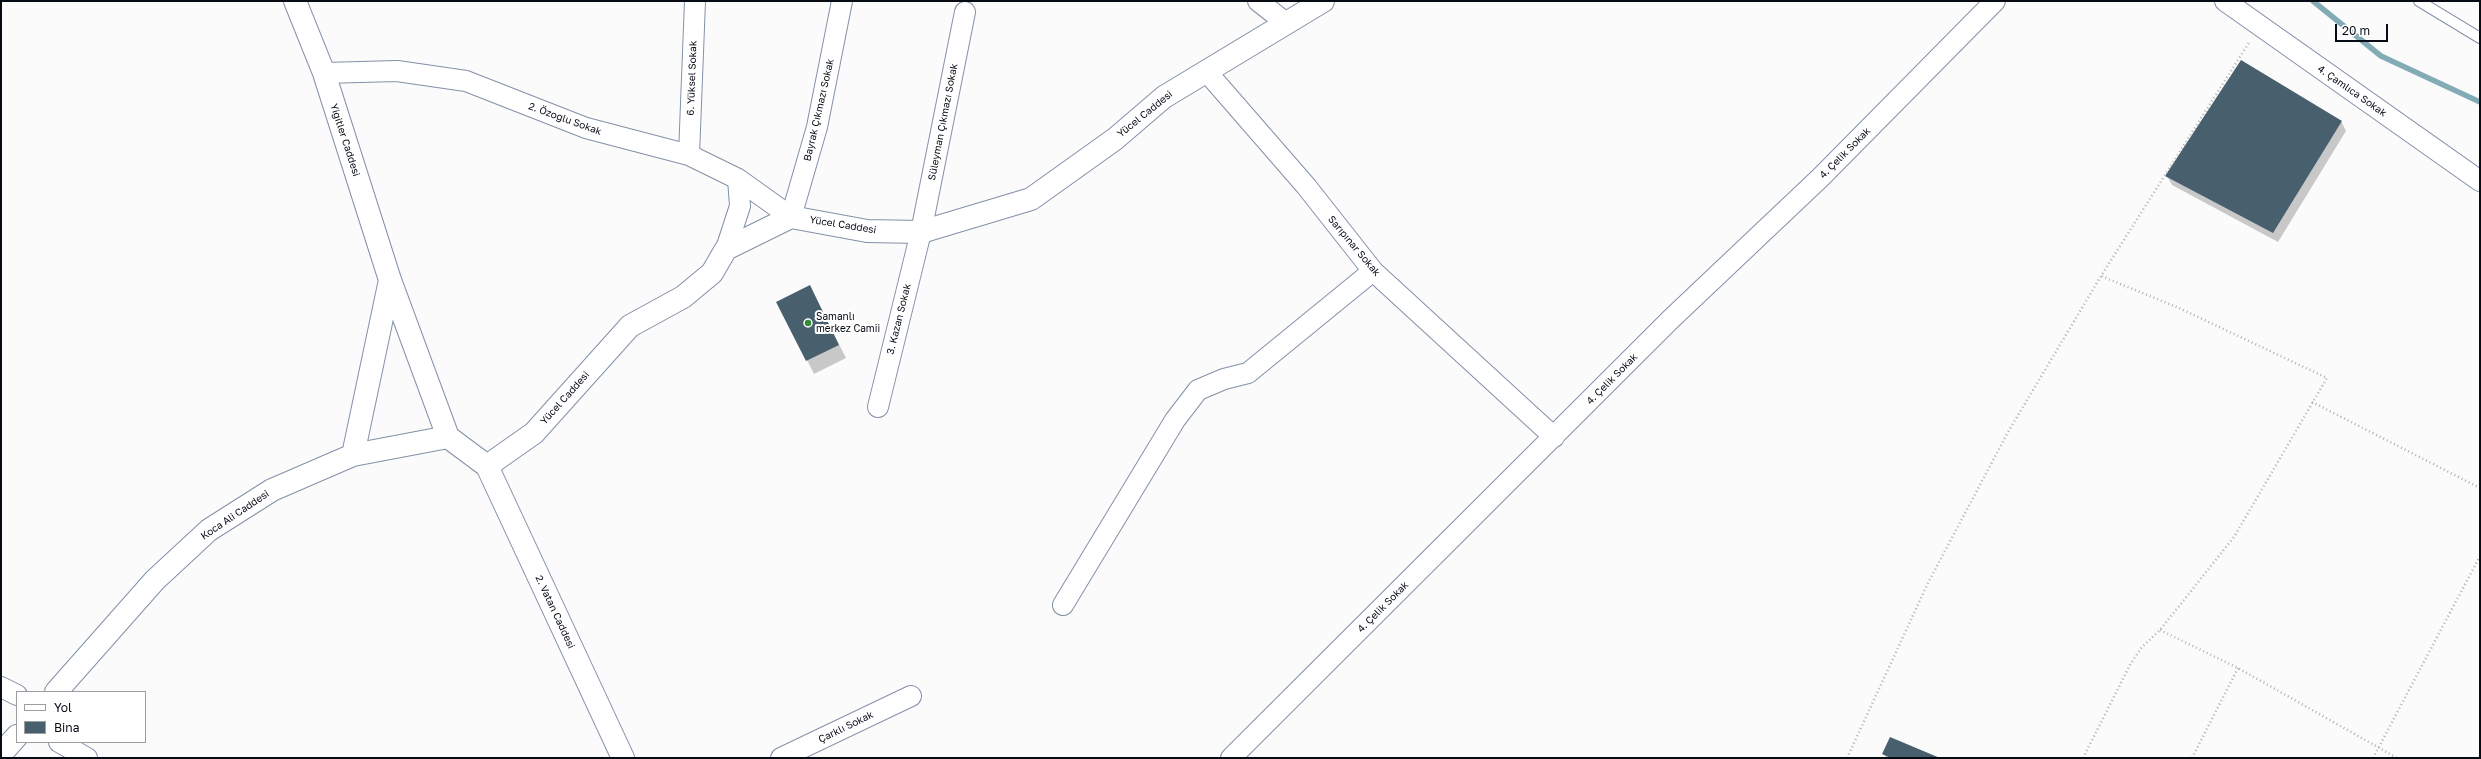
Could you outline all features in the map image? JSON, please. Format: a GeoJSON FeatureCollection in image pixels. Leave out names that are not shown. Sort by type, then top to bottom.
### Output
{"type":"FeatureCollection","features":[{"type":"Feature","properties":{"kind":"main road","name":"Yiğitler Caddesi"},"geometry":{"type":"LineString","coordinates":[[295,1],[324,73],[390,280],[448,437]]}},
{"type":"Feature","properties":{"kind":"main road","name":"Yücel Caddesi"},"geometry":{"type":"LineString","coordinates":[[791,217],[867,231],[921,232],[1032,199],[1115,139],[1164,97],[1323,1]]}},
{"type":"Feature","properties":{"kind":"main road"},"geometry":{"type":"LineString","coordinates":[[726,249],[791,217]]}},
{"type":"Feature","properties":{"kind":"main road","name":"Yücel Caddesi"},"geometry":{"type":"LineString","coordinates":[[487,466],[534,433],[630,326],[683,297],[712,273],[726,249]]}},
{"type":"Feature","properties":{"kind":"main road","name":"Yiğitler Caddesi"},"geometry":{"type":"LineString","coordinates":[[353,455],[390,280]]}},
{"type":"Feature","properties":{"kind":"main road"},"geometry":{"type":"LineString","coordinates":[[448,437],[487,466]]}},
{"type":"Feature","properties":{"kind":"main road","name":"Koca Ali Caddesi"},"geometry":{"type":"LineString","coordinates":[[57,691],[155,580],[209,530],[272,490],[353,455],[448,437]]}},
{"type":"Feature","properties":{"kind":"main road","name":"2. Vatan Caddesi"},"geometry":{"type":"LineString","coordinates":[[487,466],[623,758]]}},
{"type":"Feature","properties":{"kind":"main road"},"geometry":{"type":"LineString","coordinates":[[1,754],[16,737]]}},
{"type":"Feature","properties":{"kind":"street","name":"6. Yüksel Sokak"},"geometry":{"type":"LineString","coordinates":[[688,155],[695,1]]}},
{"type":"Feature","properties":{"kind":"street","name":"Bayrak Çıkmazı Sokak"},"geometry":{"type":"LineString","coordinates":[[791,217],[817,127],[842,1]]}},
{"type":"Feature","properties":{"kind":"street"},"geometry":{"type":"LineString","coordinates":[[1258,1],[1286,23]]}},
{"type":"Feature","properties":{"kind":"street","name":"4. Çelik Sokak"},"geometry":{"type":"LineString","coordinates":[[1231,758],[1671,319],[1821,177],[1995,1]]}},
{"type":"Feature","properties":{"kind":"street","name":"4. Çamlıca Sokak"},"geometry":{"type":"LineString","coordinates":[[2225,1],[2480,181]]}},
{"type":"Feature","properties":{"kind":"street","name":"Süleyman Çıkmazı Sokak"},"geometry":{"type":"LineString","coordinates":[[921,232],[965,12]]}},
{"type":"Feature","properties":{"kind":"street","name":"Sarıpınar Sokak"},"geometry":{"type":"LineString","coordinates":[[1206,71],[1306,186],[1372,271],[1554,437]]}},
{"type":"Feature","properties":{"kind":"street","name":"2. Özoğlu Sokak"},"geometry":{"type":"LineString","coordinates":[[324,73],[397,72],[466,81],[586,128],[688,155],[738,179],[791,217]]}},
{"type":"Feature","properties":{"kind":"street"},"geometry":{"type":"LineString","coordinates":[[726,249],[740,206],[738,179]]}},
{"type":"Feature","properties":{"kind":"street","name":"3. Kazan Sokak"},"geometry":{"type":"LineString","coordinates":[[878,406],[921,232]]}},
{"type":"Feature","properties":{"kind":"street"},"geometry":{"type":"LineString","coordinates":[[1063,605],[1175,420],[1198,390],[1224,379],[1248,373],[1372,271]]}},
{"type":"Feature","properties":{"kind":"street"},"geometry":{"type":"LineString","coordinates":[[1,686],[16,694]]}},
{"type":"Feature","properties":{"kind":"street","name":"Çarklı Sokak"},"geometry":{"type":"LineString","coordinates":[[781,758],[911,696]]}},
{"type":"Feature","properties":{"kind":"street"},"geometry":{"type":"LineString","coordinates":[[61,743],[87,758]]}},
{"type":"Feature","properties":{"kind":"lane"},"geometry":{"type":"LineString","coordinates":[[2419,1],[2480,38]]}},
{"type":"Feature","properties":{"kind":"path"},"geometry":{"type":"LineString","coordinates":[[1847,758],[1928,583],[2008,432],[2101,276],[2259,26]]}},
{"type":"Feature","properties":{"kind":"path"},"geometry":{"type":"LineString","coordinates":[[2084,758],[2131,663],[2142,647],[2160,630],[2234,537],[2326,378],[2179,308],[2101,276]]}},
{"type":"Feature","properties":{"kind":"path"},"geometry":{"type":"LineString","coordinates":[[2312,402],[2480,488]]}},
{"type":"Feature","properties":{"kind":"path"},"geometry":{"type":"LineString","coordinates":[[2373,758],[2480,556]]}},
{"type":"Feature","properties":{"kind":"path"},"geometry":{"type":"LineString","coordinates":[[2160,630],[2238,668],[2379,746],[2397,758]]}},
{"type":"Feature","properties":{"kind":"path"},"geometry":{"type":"LineString","coordinates":[[2192,758],[2238,668]]}},
{"type":"Feature","properties":{"kind":"building"},"geometry":{"type":"Polygon","coordinates":[[[2241,60],[2342,121],[2273,233],[2165,176],[2241,60]]]}},
{"type":"Feature","properties":{"kind":"building","name":"Samanlı merkez Camii"},"geometry":{"type":"Polygon","coordinates":[[[810,285],[839,345],[806,361],[776,302],[810,285]]]}},
{"type":"Feature","properties":{"kind":"building"},"geometry":{"type":"Polygon","coordinates":[[[1890,737],[1940,758],[1891,758],[1882,754],[1890,737]]]}},
{"type":"Feature","properties":{"kind":"waterway"},"geometry":{"type":"LineString","coordinates":[[2313,1],[2381,56],[2480,102]]}},
{"type":"Feature","properties":{"kind":"place","name":"Samanlı merkez Camii"},"geometry":{"type":"Point","coordinates":[808,323]}}]}
